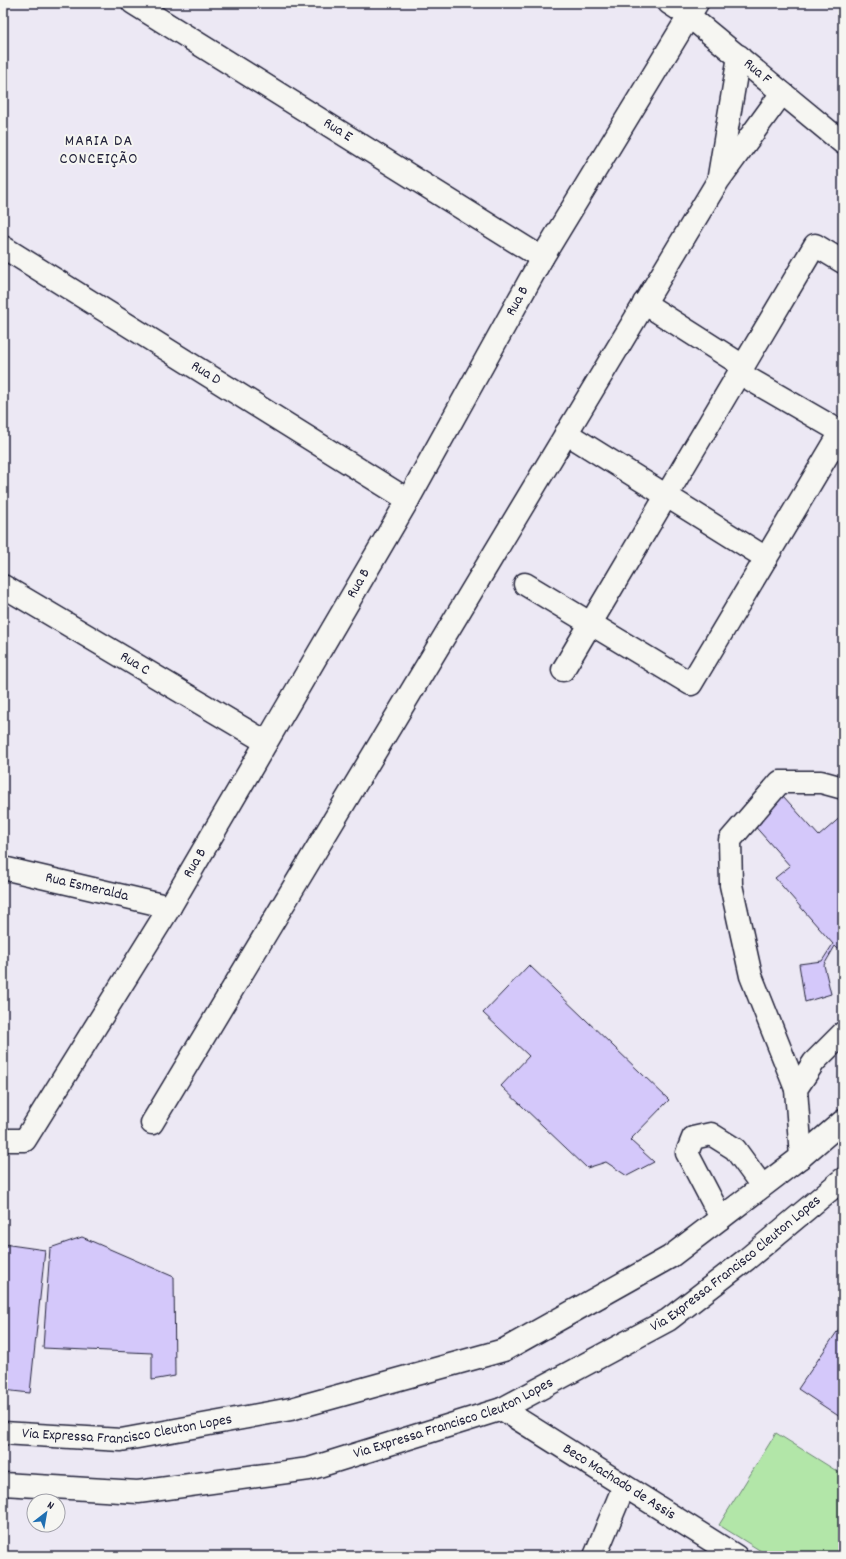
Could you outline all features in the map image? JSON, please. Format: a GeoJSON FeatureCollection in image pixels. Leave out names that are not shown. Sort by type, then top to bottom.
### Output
{"type":"FeatureCollection","features":[{"type":"Feature","properties":{"kind":"main road","name":"Rua E"},"geometry":{"type":"LineString","coordinates":[[133,3],[542,258]]}},
{"type":"Feature","properties":{"kind":"main road","name":"Rua F"},"geometry":{"type":"LineString","coordinates":[[668,3],[693,9],[739,56],[843,143]]}},
{"type":"Feature","properties":{"kind":"main road","name":"Rua B"},"geometry":{"type":"LineString","coordinates":[[3,1140],[25,1140],[170,907],[408,500],[542,258],[693,9]]}},
{"type":"Feature","properties":{"kind":"main road"},"geometry":{"type":"LineString","coordinates":[[718,181],[739,56]]}},
{"type":"Feature","properties":{"kind":"main road"},"geometry":{"type":"LineString","coordinates":[[152,1123],[718,181],[782,93]]}},
{"type":"Feature","properties":{"kind":"main road"},"geometry":{"type":"LineString","coordinates":[[563,670],[815,245],[843,262]]}},
{"type":"Feature","properties":{"kind":"main road","name":"Rua D"},"geometry":{"type":"LineString","coordinates":[[3,246],[408,500]]}},
{"type":"Feature","properties":{"kind":"main road"},"geometry":{"type":"LineString","coordinates":[[525,584],[691,684],[842,430],[741,369],[644,303]]}},
{"type":"Feature","properties":{"kind":"main road"},"geometry":{"type":"LineString","coordinates":[[566,433],[766,558]]}},
{"type":"Feature","properties":{"kind":"main road","name":"Rua C"},"geometry":{"type":"LineString","coordinates":[[3,586],[266,742]]}},
{"type":"Feature","properties":{"kind":"main road"},"geometry":{"type":"LineString","coordinates":[[801,1157],[796,1089],[751,976],[731,885],[730,840],[780,782],[821,782],[843,788]]}},
{"type":"Feature","properties":{"kind":"main road","name":"Rua Esmeralda"},"geometry":{"type":"LineString","coordinates":[[3,868],[170,907]]}},
{"type":"Feature","properties":{"kind":"main road"},"geometry":{"type":"LineString","coordinates":[[796,1089],[814,1062],[843,1033]]}},
{"type":"Feature","properties":{"kind":"main road","name":"Via Expressa Francisco Cleuton Lopes"},"geometry":{"type":"LineString","coordinates":[[3,1433],[121,1440],[291,1409],[504,1350],[670,1257],[801,1157],[843,1121]]}},
{"type":"Feature","properties":{"kind":"main road"},"geometry":{"type":"LineString","coordinates":[[721,1218],[687,1153],[693,1138],[711,1134],[735,1149],[762,1186]]}},
{"type":"Feature","properties":{"kind":"main road","name":"Via Expressa Francisco Cleuton Lopes"},"geometry":{"type":"LineString","coordinates":[[3,1484],[138,1492],[309,1469],[502,1409],[668,1320],[747,1259],[843,1179]]}},
{"type":"Feature","properties":{"kind":"main road","name":"Beco Machado de Assis"},"geometry":{"type":"LineString","coordinates":[[502,1409],[736,1556]]}},
{"type":"Feature","properties":{"kind":"main road"},"geometry":{"type":"LineString","coordinates":[[594,1556],[624,1486]]}},
{"type":"Feature","properties":{"kind":"green space"},"geometry":{"type":"Polygon","coordinates":[[[776,1433],[843,1475],[843,1556],[769,1556],[719,1525],[776,1433]]]}},
{"type":"Feature","properties":{"kind":"building"},"geometry":{"type":"Polygon","coordinates":[[[783,796],[819,836],[843,815],[843,954],[835,946],[824,965],[831,994],[805,1002],[799,964],[822,961],[833,944],[775,878],[790,866],[752,823],[783,796]]]}},
{"type":"Feature","properties":{"kind":"building"},"geometry":{"type":"Polygon","coordinates":[[[529,965],[669,1100],[630,1140],[654,1162],[627,1176],[606,1162],[587,1168],[501,1086],[529,1056],[483,1013],[529,965]]]}},
{"type":"Feature","properties":{"kind":"building"},"geometry":{"type":"Polygon","coordinates":[[[82,1237],[174,1277],[175,1376],[152,1380],[152,1353],[43,1348],[50,1248],[82,1237]]]}},
{"type":"Feature","properties":{"kind":"building"},"geometry":{"type":"Polygon","coordinates":[[[3,1244],[45,1250],[30,1393],[3,1390],[3,1244]]]}},
{"type":"Feature","properties":{"kind":"building"},"geometry":{"type":"Polygon","coordinates":[[[843,1323],[843,1419],[798,1389],[843,1323]]]}},
{"type":"Feature","properties":{"kind":"district","name":"MARIA DA CONCEIÇÃO"},"geometry":{"type":"Point","coordinates":[99,150]}}]}
